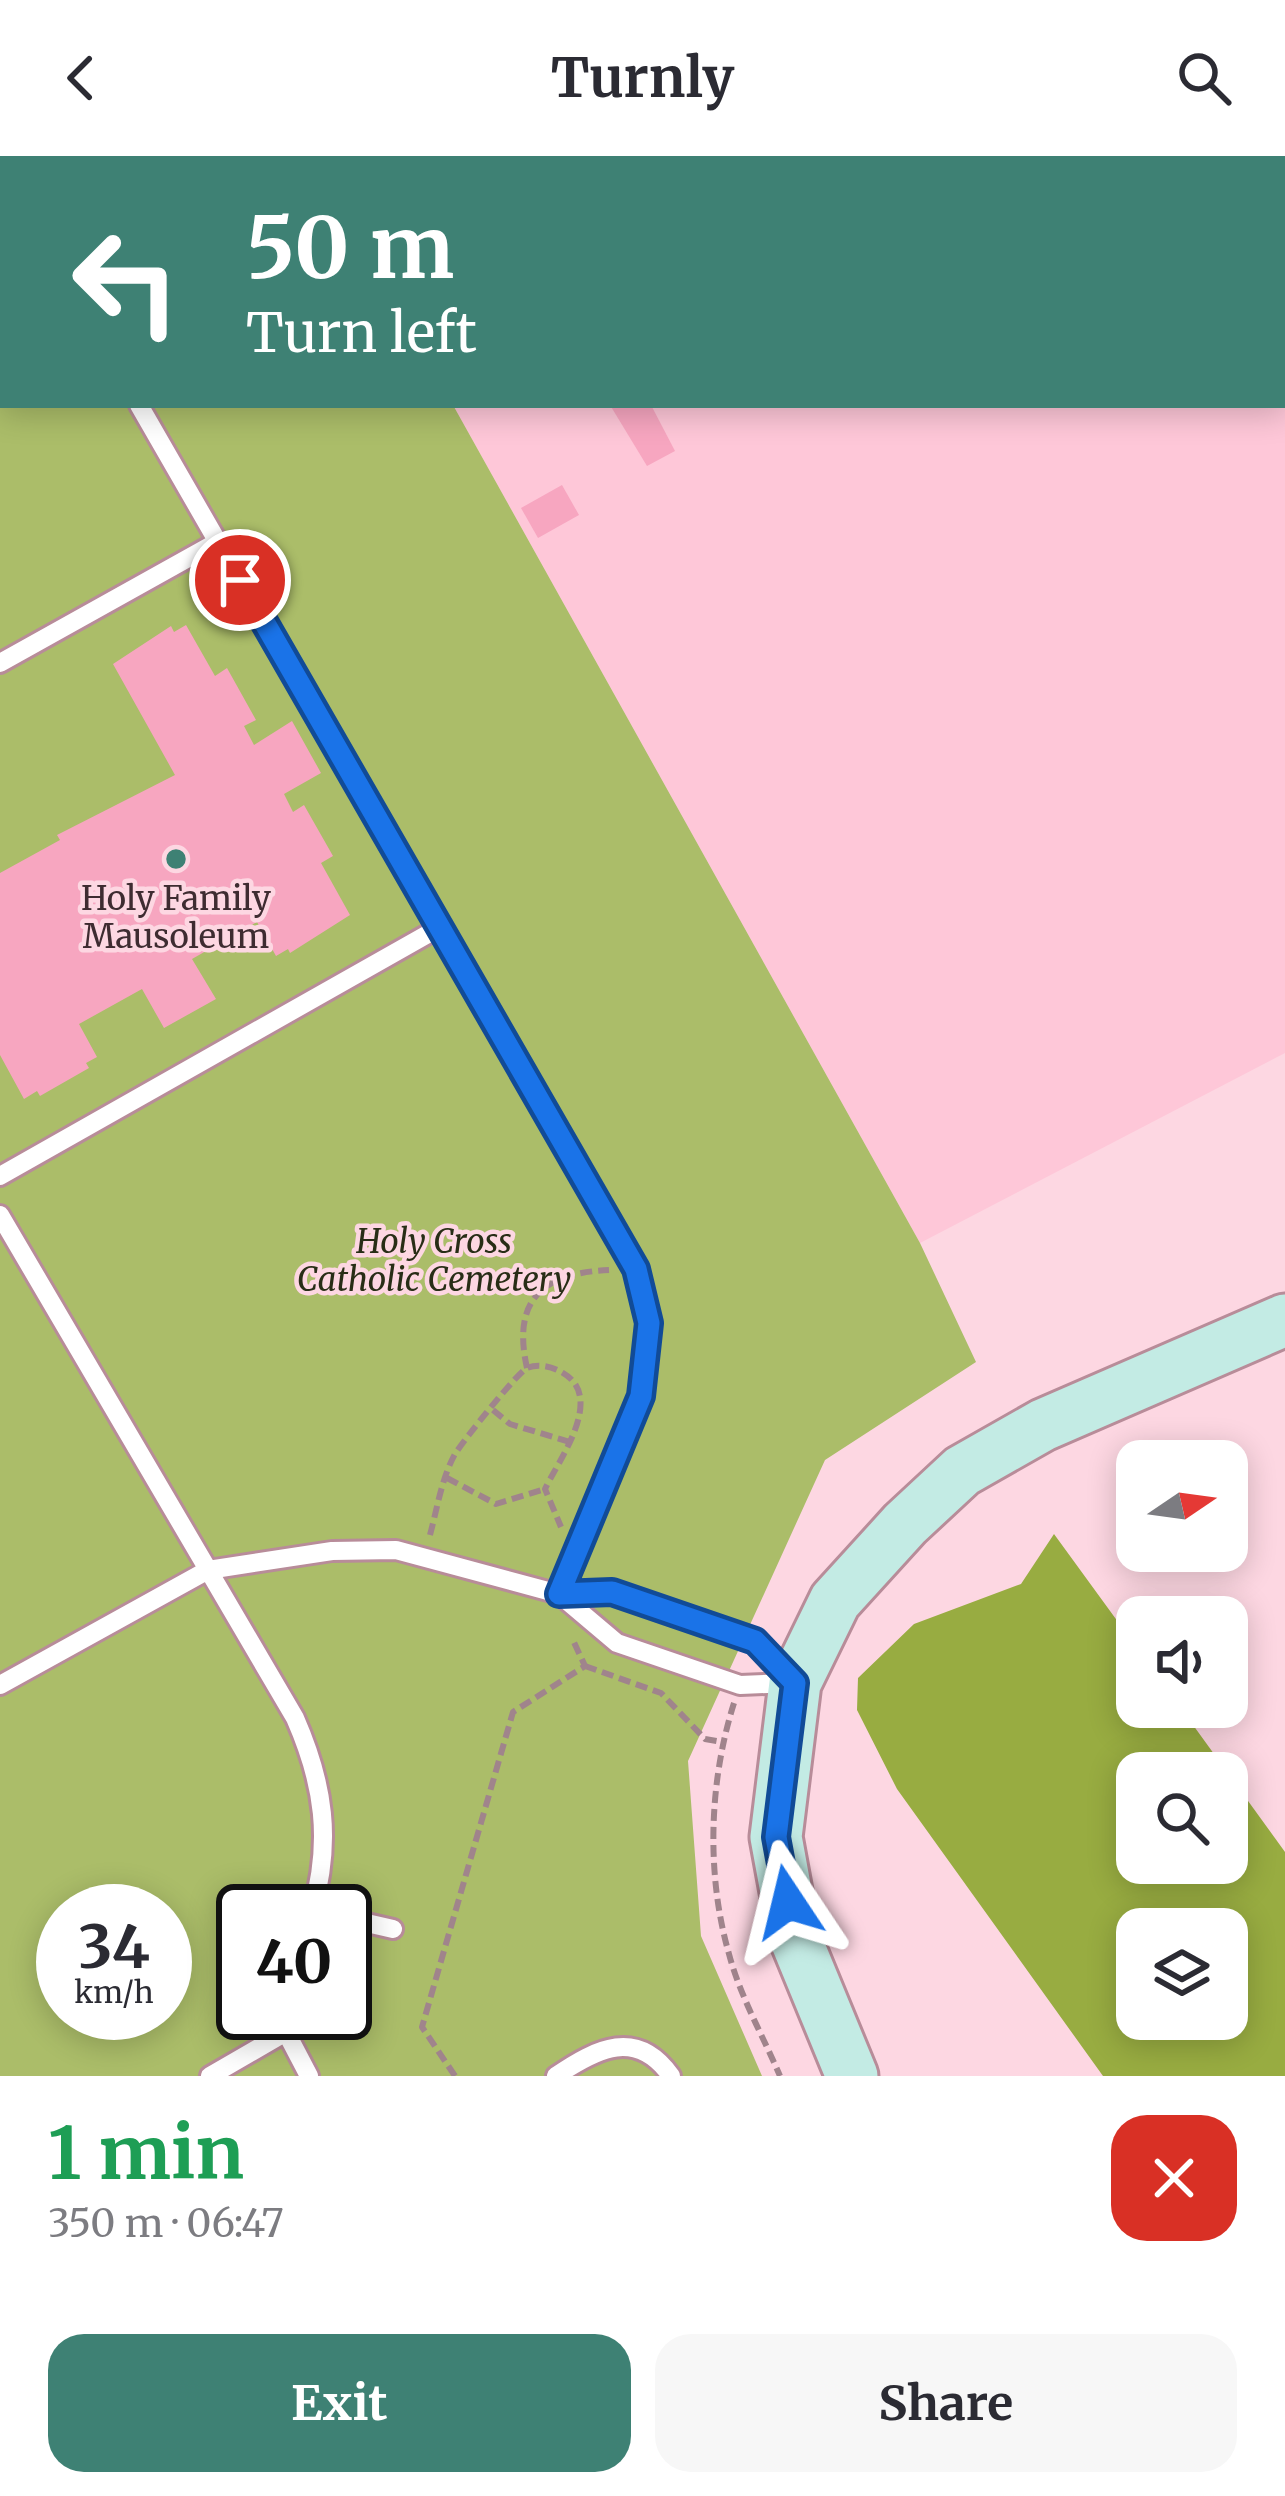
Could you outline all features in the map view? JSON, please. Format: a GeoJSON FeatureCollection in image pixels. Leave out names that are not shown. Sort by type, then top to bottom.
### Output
{"type":"FeatureCollection","features":[{"type":"Feature","properties":{"kind":"street"},"geometry":{"type":"LineString","coordinates":[[852,2076],[794,1935],[776,1837],[795,1683],[835,1600],[904,1523],[962,1471],[1042,1425],[1285,1321]]}},
{"type":"Feature","properties":{"kind":"lane"},"geometry":{"type":"LineString","coordinates":[[141,408],[636,1269],[649,1323],[641,1396],[559,1594]]}},
{"type":"Feature","properties":{"kind":"lane"},"geometry":{"type":"LineString","coordinates":[[0,663],[217,542]]}},
{"type":"Feature","properties":{"kind":"lane"},"geometry":{"type":"LineString","coordinates":[[0,1175],[442,926]]}},
{"type":"Feature","properties":{"kind":"lane"},"geometry":{"type":"LineString","coordinates":[[0,1214],[295,1718],[316,1767],[326,1820],[320,1884]]}},
{"type":"Feature","properties":{"kind":"lane"},"geometry":{"type":"LineString","coordinates":[[0,1685],[208,1570],[332,1551],[396,1550],[559,1594],[612,1592],[755,1641],[795,1683]]}},
{"type":"Feature","properties":{"kind":"lane"},"geometry":{"type":"LineString","coordinates":[[559,1594],[617,1643],[740,1685],[795,1683]]}},
{"type":"Feature","properties":{"kind":"lane"},"geometry":{"type":"LineString","coordinates":[[372,1924],[393,1929]]}},
{"type":"Feature","properties":{"kind":"lane"},"geometry":{"type":"LineString","coordinates":[[210,2076],[261,2040]]}},
{"type":"Feature","properties":{"kind":"lane"},"geometry":{"type":"LineString","coordinates":[[294,2040],[309,2076]]}},
{"type":"Feature","properties":{"kind":"lane"},"geometry":{"type":"LineString","coordinates":[[556,2076],[602,2048],[621,2045],[658,2058],[671,2076]]}},
{"type":"Feature","properties":{"kind":"path"},"geometry":{"type":"LineString","coordinates":[[527,1368],[519,1334],[532,1299],[562,1276],[636,1269]]}},
{"type":"Feature","properties":{"kind":"path"},"geometry":{"type":"LineString","coordinates":[[424,1556],[447,1478],[456,1453],[527,1368],[547,1366],[569,1376],[579,1390],[579,1413],[570,1442],[544,1490],[496,1504],[447,1478]]}},
{"type":"Feature","properties":{"kind":"path"},"geometry":{"type":"LineString","coordinates":[[494,1410],[509,1424],[570,1442]]}},
{"type":"Feature","properties":{"kind":"path"},"geometry":{"type":"LineString","coordinates":[[544,1490],[566,1538],[578,1548]]}},
{"type":"Feature","properties":{"kind":"path"},"geometry":{"type":"LineString","coordinates":[[559,1594],[585,1666]]}},
{"type":"Feature","properties":{"kind":"path"},"geometry":{"type":"LineString","coordinates":[[585,1666],[661,1693],[705,1738],[722,1742]]}},
{"type":"Feature","properties":{"kind":"path"},"geometry":{"type":"LineString","coordinates":[[455,2076],[422,2027],[513,1712],[585,1666]]}},
{"type":"Feature","properties":{"kind":"path"},"geometry":{"type":"LineString","coordinates":[[740,1685],[716,1768],[715,1863],[729,1954],[780,2076]]}},
{"type":"Feature","properties":{"kind":"shaded area"},"geometry":{"type":"Polygon","coordinates":[[[455,408],[1285,408],[1285,1053],[920,1243],[455,408]]]}},
{"type":"Feature","properties":{"kind":"green space","name":"Holy Cross Catholic Cemetery"},"geometry":{"type":"Polygon","coordinates":[[[0,408],[455,408],[920,1243],[976,1362],[825,1460],[688,1761],[701,1936],[762,2076],[0,2076],[0,408]]]}},
{"type":"Feature","properties":{"kind":"green space"},"geometry":{"type":"Polygon","coordinates":[[[1054,1534],[1116,1619],[1116,1728],[1195,1728],[1213,1752],[1116,1752],[1116,1884],[1248,1884],[1248,1801],[1285,1852],[1285,2076],[1103,2076],[897,1789],[857,1710],[858,1678],[914,1624],[1021,1584],[1054,1534]]]}},
{"type":"Feature","properties":{"kind":"building"},"geometry":{"type":"Polygon","coordinates":[[[612,408],[653,408],[675,451],[647,466],[612,408]]]}},
{"type":"Feature","properties":{"kind":"building"},"geometry":{"type":"Polygon","coordinates":[[[562,485],[579,515],[538,538],[521,508],[562,485]]]}},
{"type":"Feature","properties":{"kind":"building","name":"Holy Family Mausoleum"},"geometry":{"type":"Polygon","coordinates":[[[186,625],[215,676],[227,668],[256,720],[244,726],[254,745],[292,721],[321,773],[284,794],[293,812],[304,805],[333,856],[321,863],[350,915],[290,953],[288,949],[276,956],[257,922],[192,959],[216,999],[164,1028],[142,989],[79,1024],[97,1057],[86,1063],[89,1068],[40,1096],[37,1091],[24,1099],[0,1055],[0,873],[60,840],[57,835],[175,775],[113,664],[171,626],[174,632],[186,625]]]}},
{"type":"Feature","properties":{"kind":"place","name":"Holy Family Mausoleum"},"geometry":{"type":"Point","coordinates":[176,859]}},
{"type":"Feature","properties":{"kind":"route"},"geometry":{"type":"LineString","coordinates":[[240,580],[636,1269],[649,1323],[641,1396],[559,1594],[612,1592],[755,1641],[795,1683],[776,1837],[788,1902]]}}]}
